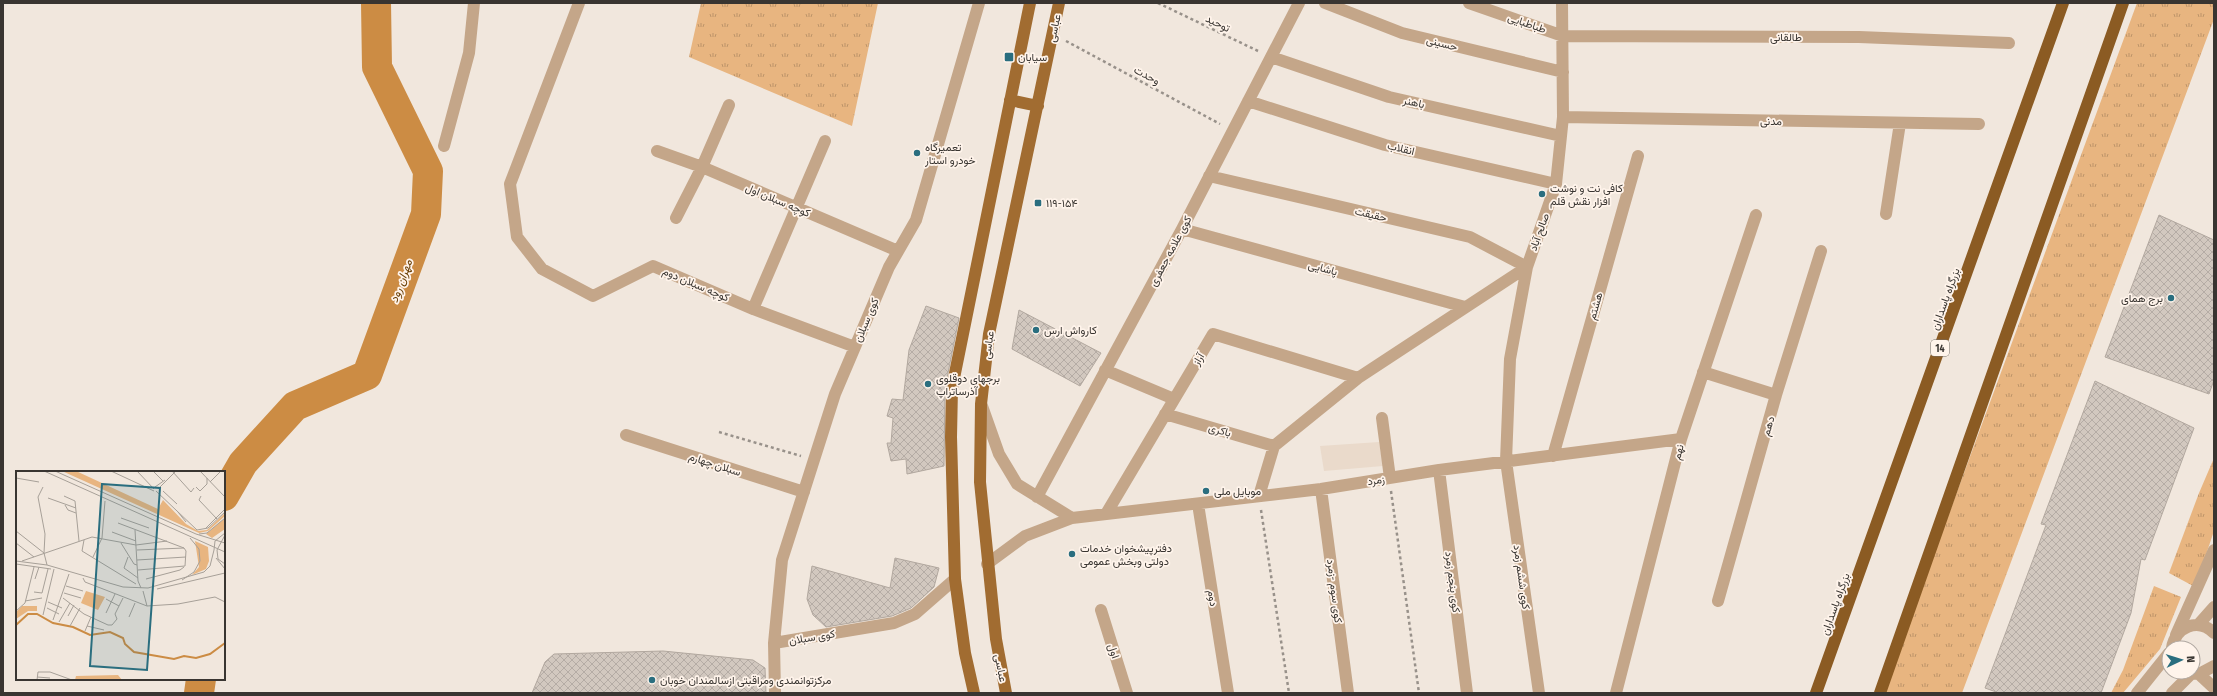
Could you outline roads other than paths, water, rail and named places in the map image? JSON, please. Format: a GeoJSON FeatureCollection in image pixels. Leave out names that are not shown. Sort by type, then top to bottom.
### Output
{"type":"FeatureCollection","features":[{"type":"Feature","properties":{"kind":"highway","name":"بزرگراه پاسداران"},"geometry":{"type":"LineString","coordinates":[[1816,693],[2063,3]]}},
{"type":"Feature","properties":{"kind":"highway"},"geometry":{"type":"LineString","coordinates":[[1880,693],[2123,3]]}},
{"type":"Feature","properties":{"kind":"main road"},"geometry":{"type":"LineString","coordinates":[[974,693],[965,653],[955,579],[950,437],[952,388],[1030,3]]}},
{"type":"Feature","properties":{"kind":"main road","name":"عباسى"},"geometry":{"type":"LineString","coordinates":[[1006,693],[996,639],[987,564],[980,482],[981,404],[989,334],[1059,3]]}},
{"type":"Feature","properties":{"kind":"main road"},"geometry":{"type":"LineString","coordinates":[[1010,100],[1038,106]]}},
{"type":"Feature","properties":{"kind":"street"},"geometry":{"type":"LineString","coordinates":[[444,146],[469,53],[474,3]]}},
{"type":"Feature","properties":{"kind":"street","name":"کوچه سبلان دوم"},"geometry":{"type":"LineString","coordinates":[[579,3],[510,184],[516,237],[542,269],[593,296],[653,266],[753,309],[855,347]]}},
{"type":"Feature","properties":{"kind":"street","name":"کوی سبلان"},"geometry":{"type":"LineString","coordinates":[[775,693],[774,643],[782,560],[835,394],[889,267],[916,220],[979,3]]}},
{"type":"Feature","properties":{"kind":"street","name":"کوی علامه جعفری"},"geometry":{"type":"LineString","coordinates":[[1037,497],[1182,229],[1299,3]]}},
{"type":"Feature","properties":{"kind":"street","name":"حسینی"},"geometry":{"type":"LineString","coordinates":[[1325,3],[1402,33],[1563,72]]}},
{"type":"Feature","properties":{"kind":"street","name":"طباطبایی"},"geometry":{"type":"LineString","coordinates":[[1469,3],[1563,36]]}},
{"type":"Feature","properties":{"kind":"street","name":"صالح آباد"},"geometry":{"type":"LineString","coordinates":[[1506,461],[1510,358],[1527,267],[1556,184],[1562,117],[1562,3]]}},
{"type":"Feature","properties":{"kind":"street","name":"طالقانی"},"geometry":{"type":"LineString","coordinates":[[1563,36],[1859,37],[2009,43]]}},
{"type":"Feature","properties":{"kind":"street","name":"باهنر"},"geometry":{"type":"LineString","coordinates":[[1271,57],[1389,97],[1561,136]]}},
{"type":"Feature","properties":{"kind":"street","name":"انقلاب"},"geometry":{"type":"LineString","coordinates":[[1248,101],[1385,145],[1556,184]]}},
{"type":"Feature","properties":{"kind":"street"},"geometry":{"type":"LineString","coordinates":[[676,218],[702,167],[729,105]]}},
{"type":"Feature","properties":{"kind":"street","name":"مدنی"},"geometry":{"type":"LineString","coordinates":[[1562,117],[1979,124]]}},
{"type":"Feature","properties":{"kind":"street"},"geometry":{"type":"LineString","coordinates":[[1886,214],[1900,123]]}},
{"type":"Feature","properties":{"kind":"street"},"geometry":{"type":"LineString","coordinates":[[753,309],[825,141]]}},
{"type":"Feature","properties":{"kind":"street","name":"کوچه سبلان اول"},"geometry":{"type":"LineString","coordinates":[[657,151],[702,167],[898,251]]}},
{"type":"Feature","properties":{"kind":"street","name":"هشتم"},"geometry":{"type":"LineString","coordinates":[[1553,456],[1638,156]]}},
{"type":"Feature","properties":{"kind":"street","name":"حقیقت"},"geometry":{"type":"LineString","coordinates":[[1209,176],[1470,237],[1527,267]]}},
{"type":"Feature","properties":{"kind":"street","name":"نهم"},"geometry":{"type":"LineString","coordinates":[[1616,693],[1681,439],[1756,215]]}},
{"type":"Feature","properties":{"kind":"street","name":"پاشایی"},"geometry":{"type":"LineString","coordinates":[[1182,229],[1465,307]]}},
{"type":"Feature","properties":{"kind":"street","name":"دهم"},"geometry":{"type":"LineString","coordinates":[[1718,601],[1776,395],[1821,251]]}},
{"type":"Feature","properties":{"kind":"street"},"geometry":{"type":"LineString","coordinates":[[1259,496],[1274,446],[1358,378],[1527,267]]}},
{"type":"Feature","properties":{"kind":"street","name":"آراز"},"geometry":{"type":"LineString","coordinates":[[1106,514],[1213,334],[1358,378]]}},
{"type":"Feature","properties":{"kind":"street"},"geometry":{"type":"LineString","coordinates":[[1105,370],[1174,400]]}},
{"type":"Feature","properties":{"kind":"street"},"geometry":{"type":"LineString","coordinates":[[1703,372],[1776,395]]}},
{"type":"Feature","properties":{"kind":"street"},"geometry":{"type":"LineString","coordinates":[[981,404],[999,454],[1017,484],[1072,518]]}},
{"type":"Feature","properties":{"kind":"street","name":"باکری"},"geometry":{"type":"LineString","coordinates":[[1166,414],[1274,446]]}},
{"type":"Feature","properties":{"kind":"street"},"geometry":{"type":"LineString","coordinates":[[1382,418],[1390,478]]}},
{"type":"Feature","properties":{"kind":"street","name":"سبلان چهارم"},"geometry":{"type":"LineString","coordinates":[[626,435],[804,492]]}},
{"type":"Feature","properties":{"kind":"street","name":"زمرد"},"geometry":{"type":"LineString","coordinates":[[987,564],[1025,536],[1072,518],[1321,489],[1439,470],[1681,439]]}},
{"type":"Feature","properties":{"kind":"street","name":"کوی ششم زمرد"},"geometry":{"type":"LineString","coordinates":[[1506,461],[1538,693]]}},
{"type":"Feature","properties":{"kind":"street","name":"کوی پنجم زمرد"},"geometry":{"type":"LineString","coordinates":[[1439,470],[1467,693]]}},
{"type":"Feature","properties":{"kind":"street","name":"کوی سوم -زمرد"},"geometry":{"type":"LineString","coordinates":[[1321,489],[1348,693]]}},
{"type":"Feature","properties":{"kind":"street","name":"دوم"},"geometry":{"type":"LineString","coordinates":[[1198,504],[1228,693]]}},
{"type":"Feature","properties":{"kind":"street"},"geometry":{"type":"LineString","coordinates":[[2174,640],[2214,550]]}},
{"type":"Feature","properties":{"kind":"street","name":"کوی سبلان"},"geometry":{"type":"LineString","coordinates":[[774,643],[894,623],[915,614],[955,579]]}},
{"type":"Feature","properties":{"kind":"street"},"geometry":{"type":"LineString","coordinates":[[2198,625],[2214,607]]}},
{"type":"Feature","properties":{"kind":"street","name":"اول"},"geometry":{"type":"LineString","coordinates":[[1101,610],[1127,693]]}},
{"type":"Feature","properties":{"kind":"street"},"geometry":{"type":"LineString","coordinates":[[2176,635],[2182,629],[2198,625],[2205,626],[2214,633]]}},
{"type":"Feature","properties":{"kind":"street"},"geometry":{"type":"LineString","coordinates":[[2137,693],[2161,663]]}},
{"type":"Feature","properties":{"kind":"street"},"geometry":{"type":"LineString","coordinates":[[2201,670],[2214,666]]}},
{"type":"Feature","properties":{"kind":"street"},"geometry":{"type":"LineString","coordinates":[[2201,679],[2214,688]]}},
{"type":"Feature","properties":{"kind":"street"},"geometry":{"type":"LineString","coordinates":[[2172,693],[2185,680]]}},
{"type":"Feature","properties":{"kind":"waterway","name":"مهران رود"},"geometry":{"type":"LineString","coordinates":[[225,494],[243,463],[295,406],[367,375],[426,214],[428,171],[377,67],[376,3]]}},
{"type":"Feature","properties":{"kind":"waterway","name":"مهران رود"},"geometry":{"type":"LineString","coordinates":[[199,693],[201,680]]}},
{"type":"Feature","properties":{"kind":"place","name":"سیابان"},"geometry":{"type":"Point","coordinates":[1009,57]}},
{"type":"Feature","properties":{"kind":"place","name":"تعمیرگاه خودرو استار"},"geometry":{"type":"Point","coordinates":[917,153]}},
{"type":"Feature","properties":{"kind":"place","name":"کافی نت و نوشت افزار نقش قلم"},"geometry":{"type":"Point","coordinates":[1542,194]}},
{"type":"Feature","properties":{"kind":"place","name":"۱۱۹-۱۵۴"},"geometry":{"type":"Point","coordinates":[1038,203]}},
{"type":"Feature","properties":{"kind":"place","name":"برج همای"},"geometry":{"type":"Point","coordinates":[2171,298]}},
{"type":"Feature","properties":{"kind":"place","name":"کارواش ارس"},"geometry":{"type":"Point","coordinates":[1036,330]}},
{"type":"Feature","properties":{"kind":"place","name":"برجهای دوقلوی آذرساتراپ"},"geometry":{"type":"Point","coordinates":[928,384]}},
{"type":"Feature","properties":{"kind":"place","name":"موبایل ملی"},"geometry":{"type":"Point","coordinates":[1206,491]}},
{"type":"Feature","properties":{"kind":"place","name":"دفترپیشخوان خدمات دولتی وبخش عمومی"},"geometry":{"type":"Point","coordinates":[1072,554]}},
{"type":"Feature","properties":{"kind":"place","name":"مرکزتوانمندی ومراقبتی ازسالمندان خوبان"},"geometry":{"type":"Point","coordinates":[652,680]}}]}
